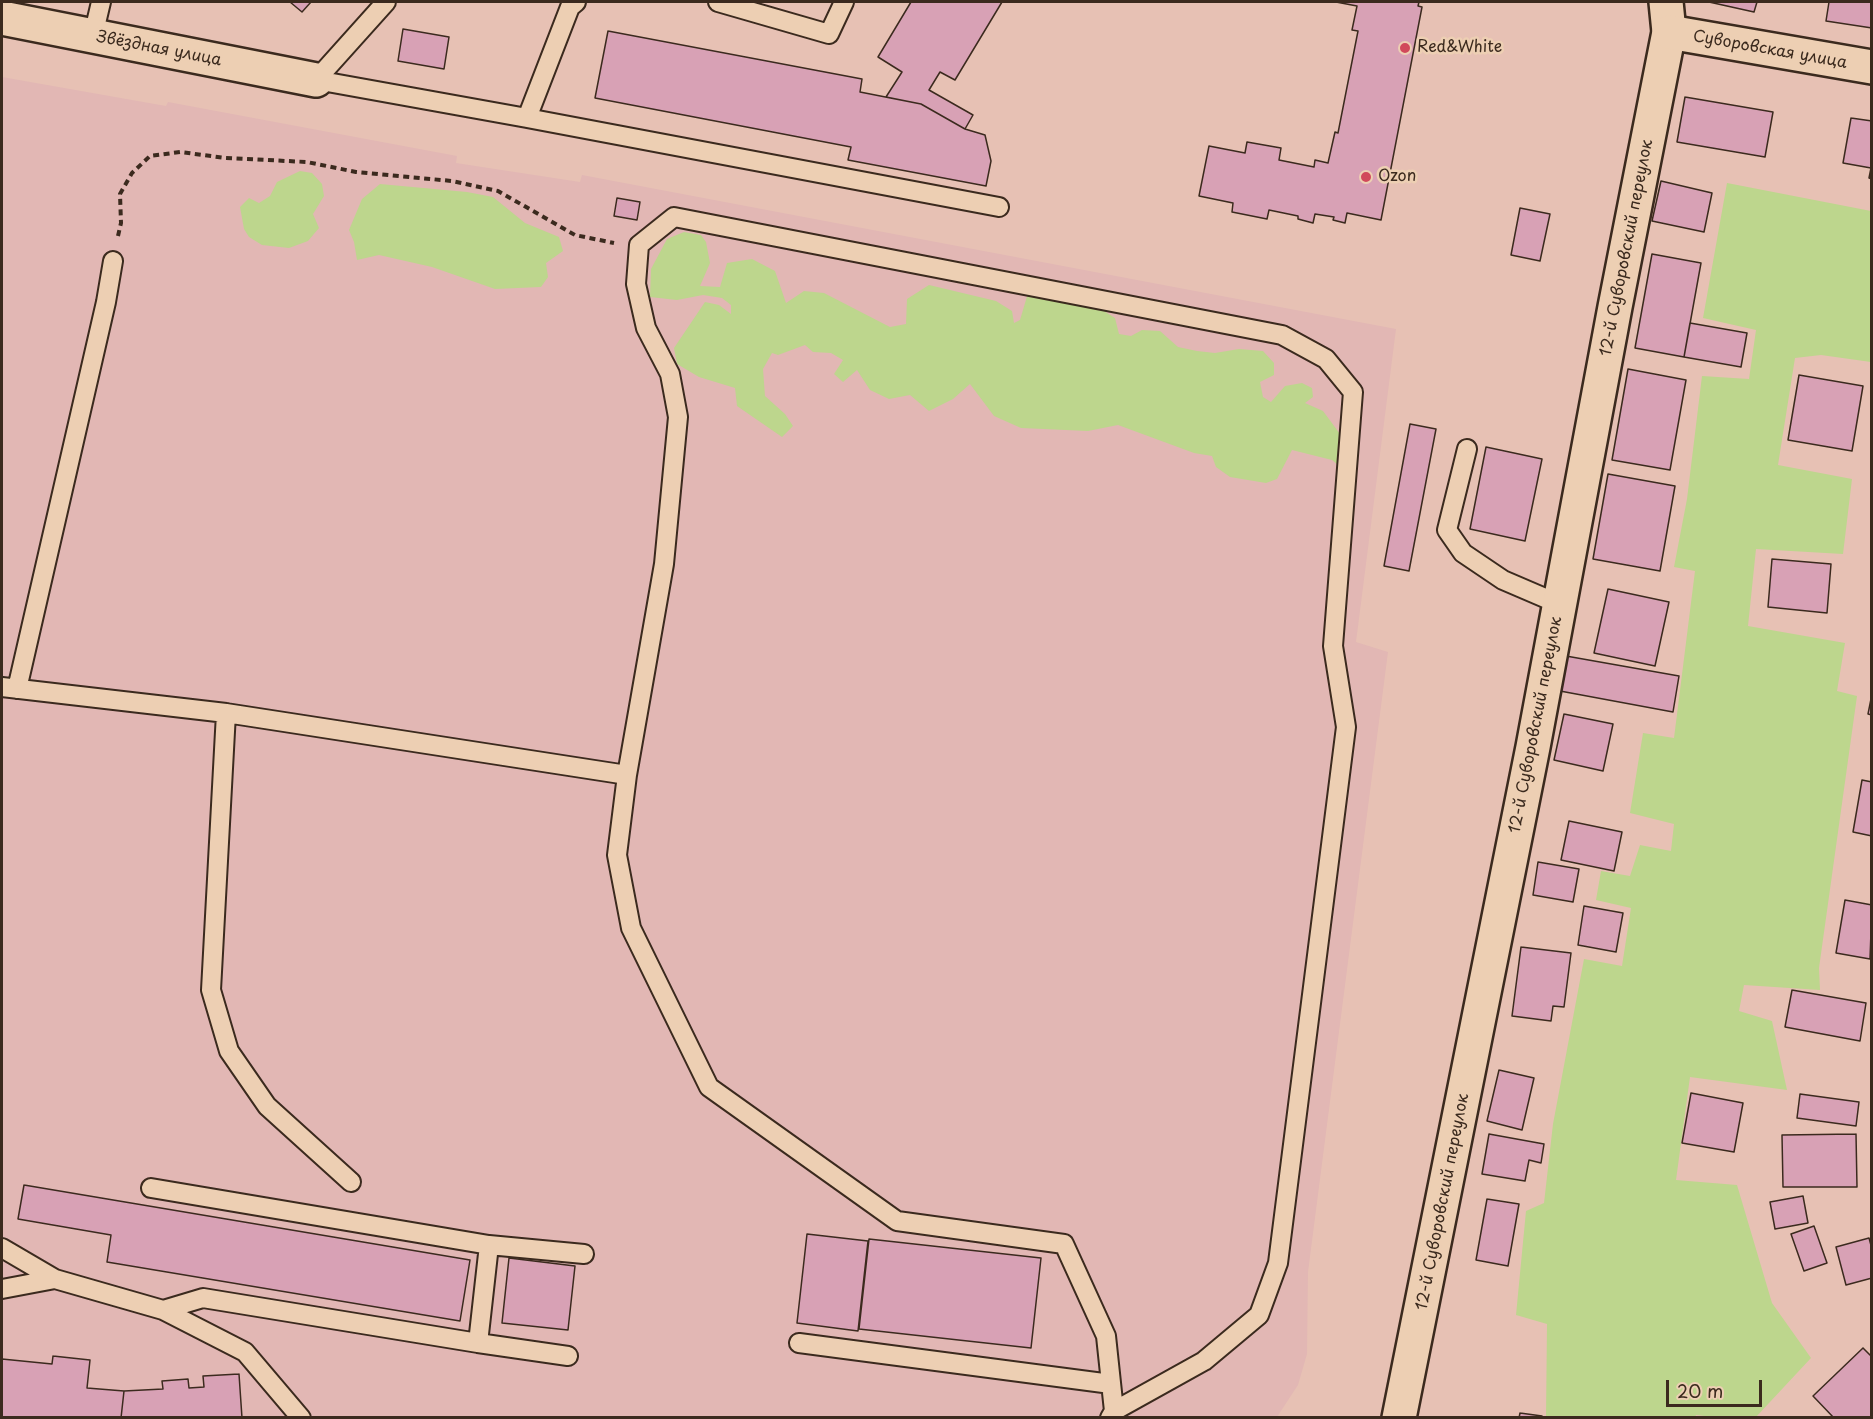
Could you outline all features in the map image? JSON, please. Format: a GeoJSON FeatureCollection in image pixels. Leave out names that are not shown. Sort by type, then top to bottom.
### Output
{"type":"FeatureCollection","features":[{"type":"Feature","properties":{"kind":"street"},"geometry":{"type":"LineString","coordinates":[[1654,2],[1668,17]]}},
{"type":"Feature","properties":{"kind":"street","name":"Суворовская улица"},"geometry":{"type":"LineString","coordinates":[[1668,17],[1872,67]]}},
{"type":"Feature","properties":{"kind":"street","name":"12-й Суворовский переулок"},"geometry":{"type":"LineString","coordinates":[[1399,1418],[1559,604],[1668,17]]}},
{"type":"Feature","properties":{"kind":"street","name":"Звёздная улица"},"geometry":{"type":"LineString","coordinates":[[2,18],[316,80]]}},
{"type":"Feature","properties":{"kind":"lane"},"geometry":{"type":"LineString","coordinates":[[93,36],[101,2]]}},
{"type":"Feature","properties":{"kind":"lane"},"geometry":{"type":"LineString","coordinates":[[316,80],[386,2]]}},
{"type":"Feature","properties":{"kind":"lane"},"geometry":{"type":"LineString","coordinates":[[527,118],[570,7],[576,2]]}},
{"type":"Feature","properties":{"kind":"lane"},"geometry":{"type":"LineString","coordinates":[[718,2],[829,34],[844,2]]}},
{"type":"Feature","properties":{"kind":"lane"},"geometry":{"type":"LineString","coordinates":[[316,80],[999,207]]}},
{"type":"Feature","properties":{"kind":"lane"},"geometry":{"type":"LineString","coordinates":[[674,217],[1282,335],[1326,359],[1353,392],[1333,646],[1346,727],[1278,1263],[1259,1315],[1204,1361],[1112,1414],[1106,1336],[1064,1245],[897,1221],[709,1087],[631,928],[616,855],[627,775],[664,564],[678,417],[670,374],[646,328],[636,284],[639,244],[674,217]]}},
{"type":"Feature","properties":{"kind":"lane"},"geometry":{"type":"LineString","coordinates":[[113,261],[106,302],[9,688],[226,713],[627,775]]}},
{"type":"Feature","properties":{"kind":"lane"},"geometry":{"type":"LineString","coordinates":[[1467,449],[1447,530],[1463,553],[1503,580],[1559,604]]}},
{"type":"Feature","properties":{"kind":"lane"},"geometry":{"type":"LineString","coordinates":[[226,713],[211,990],[229,1051],[267,1106],[351,1182]]}},
{"type":"Feature","properties":{"kind":"lane"},"geometry":{"type":"LineString","coordinates":[[151,1188],[489,1245],[584,1254]]}},
{"type":"Feature","properties":{"kind":"lane"},"geometry":{"type":"LineString","coordinates":[[478,1342],[489,1245]]}},
{"type":"Feature","properties":{"kind":"lane"},"geometry":{"type":"LineString","coordinates":[[2,1248],[55,1279],[163,1311],[245,1352],[301,1418]]}},
{"type":"Feature","properties":{"kind":"lane"},"geometry":{"type":"LineString","coordinates":[[2,1289],[55,1279]]}},
{"type":"Feature","properties":{"kind":"lane"},"geometry":{"type":"LineString","coordinates":[[163,1311],[203,1298],[568,1356]]}},
{"type":"Feature","properties":{"kind":"lane"},"geometry":{"type":"LineString","coordinates":[[799,1343],[1111,1383]]}},
{"type":"Feature","properties":{"kind":"path"},"geometry":{"type":"LineString","coordinates":[[113,261],[121,222],[120,194],[132,173],[150,156],[180,152],[226,158],[307,162],[356,172],[452,181],[498,191],[574,235],[605,242],[639,244]]}},
{"type":"Feature","properties":{"kind":"shaded area"},"geometry":{"type":"Polygon","coordinates":[[[2,77],[166,106],[168,102],[457,156],[456,163],[580,182],[582,175],[1396,329],[1356,642],[1388,652],[1308,1272],[1307,1354],[1298,1385],[1277,1417],[2,1417],[2,77]]]}},
{"type":"Feature","properties":{"kind":"green space"},"geometry":{"type":"Polygon","coordinates":[[[300,171],[312,173],[322,184],[324,196],[313,214],[319,228],[308,241],[289,248],[262,245],[249,237],[244,229],[240,207],[249,198],[259,203],[270,196],[277,182],[300,171]]]}},
{"type":"Feature","properties":{"kind":"green space"},"geometry":{"type":"Polygon","coordinates":[[[1727,183],[1871,211],[1871,362],[1821,355],[1795,358],[1778,465],[1852,479],[1843,554],[1756,549],[1748,626],[1845,643],[1837,691],[1857,696],[1819,968],[1820,990],[1744,985],[1739,1011],[1772,1021],[1787,1090],[1690,1077],[1676,1180],[1737,1185],[1772,1303],[1811,1358],[1756,1417],[1696,1415],[1695,1418],[1546,1417],[1547,1324],[1516,1315],[1526,1211],[1544,1203],[1553,1124],[1584,959],[1622,966],[1631,908],[1596,900],[1601,871],[1630,876],[1640,845],[1671,851],[1674,824],[1630,813],[1643,733],[1674,738],[1695,571],[1674,567],[1687,499],[1702,376],[1749,379],[1756,330],[1703,318],[1727,183]]]}},
{"type":"Feature","properties":{"kind":"green space"},"geometry":{"type":"Polygon","coordinates":[[[380,184],[467,192],[493,197],[525,223],[559,237],[563,251],[546,263],[548,277],[541,287],[495,289],[432,267],[379,255],[357,260],[349,230],[362,199],[380,184]]]}},
{"type":"Feature","properties":{"kind":"green space"},"geometry":{"type":"Polygon","coordinates":[[[684,232],[701,235],[706,242],[710,263],[700,286],[720,287],[727,263],[752,259],[775,271],[786,303],[804,291],[824,293],[890,327],[906,324],[907,299],[929,285],[996,301],[1012,311],[1014,323],[1020,320],[1028,293],[1093,304],[1115,318],[1119,334],[1131,336],[1142,330],[1160,331],[1178,347],[1197,351],[1215,353],[1239,349],[1263,351],[1274,363],[1274,375],[1260,382],[1263,397],[1271,402],[1285,386],[1302,383],[1312,388],[1313,397],[1305,403],[1323,411],[1343,438],[1342,455],[1338,465],[1332,460],[1292,450],[1277,479],[1266,483],[1230,477],[1216,467],[1212,456],[1194,453],[1118,425],[1088,431],[1021,428],[994,416],[970,384],[953,399],[929,411],[910,395],[889,399],[870,390],[857,370],[843,382],[834,374],[843,360],[831,353],[813,352],[805,345],[778,355],[772,353],[763,369],[765,396],[785,414],[793,426],[782,437],[737,406],[735,388],[699,377],[677,364],[674,348],[705,302],[719,305],[731,314],[731,305],[722,298],[703,295],[677,300],[650,297],[651,269],[667,239],[684,232]]]}},
{"type":"Feature","properties":{"kind":"building"},"geometry":{"type":"Polygon","coordinates":[[[290,2],[311,2],[302,12],[290,2]]]}},
{"type":"Feature","properties":{"kind":"building"},"geometry":{"type":"Polygon","coordinates":[[[911,2],[1002,2],[955,80],[940,72],[929,90],[973,115],[965,129],[921,104],[886,97],[902,72],[878,57],[911,2]]]}},
{"type":"Feature","properties":{"kind":"building"},"geometry":{"type":"Polygon","coordinates":[[[1336,2],[1419,2],[1418,6],[1422,7],[1381,220],[1347,213],[1345,223],[1333,220],[1334,217],[1315,214],[1313,223],[1298,219],[1298,216],[1269,210],[1267,219],[1232,212],[1233,203],[1199,196],[1209,146],[1245,153],[1247,142],[1281,148],[1279,160],[1314,167],[1315,160],[1328,163],[1335,132],[1338,133],[1358,31],[1352,30],[1357,6],[1336,2]]]}},
{"type":"Feature","properties":{"kind":"building"},"geometry":{"type":"Polygon","coordinates":[[[1709,2],[1757,2],[1754,12],[1709,2]]]}},
{"type":"Feature","properties":{"kind":"building"},"geometry":{"type":"Polygon","coordinates":[[[1829,2],[1872,2],[1872,28],[1826,21],[1829,2]]]}},
{"type":"Feature","properties":{"kind":"building"},"geometry":{"type":"Polygon","coordinates":[[[403,29],[449,37],[444,69],[398,61],[403,29]]]}},
{"type":"Feature","properties":{"kind":"building"},"geometry":{"type":"Polygon","coordinates":[[[608,31],[862,79],[860,92],[921,104],[965,129],[985,135],[991,161],[986,186],[848,160],[851,147],[595,98],[608,31]]]}},
{"type":"Feature","properties":{"kind":"building"},"geometry":{"type":"Polygon","coordinates":[[[1685,97],[1773,112],[1765,157],[1677,142],[1685,97]]]}},
{"type":"Feature","properties":{"kind":"building"},"geometry":{"type":"Polygon","coordinates":[[[1851,118],[1872,121],[1872,179],[1869,178],[1871,168],[1843,163],[1851,118]]]}},
{"type":"Feature","properties":{"kind":"building"},"geometry":{"type":"Polygon","coordinates":[[[1661,181],[1712,193],[1704,232],[1652,221],[1661,181]]]}},
{"type":"Feature","properties":{"kind":"building"},"geometry":{"type":"Polygon","coordinates":[[[617,198],[640,202],[637,220],[614,216],[617,198]]]}},
{"type":"Feature","properties":{"kind":"building"},"geometry":{"type":"Polygon","coordinates":[[[1520,208],[1550,214],[1540,261],[1511,255],[1520,208]]]}},
{"type":"Feature","properties":{"kind":"building"},"geometry":{"type":"Polygon","coordinates":[[[1652,254],[1701,263],[1684,357],[1635,348],[1652,254]]]}},
{"type":"Feature","properties":{"kind":"building"},"geometry":{"type":"Polygon","coordinates":[[[1690,323],[1747,333],[1741,367],[1684,357],[1690,323]]]}},
{"type":"Feature","properties":{"kind":"building"},"geometry":{"type":"Polygon","coordinates":[[[1628,369],[1686,380],[1670,470],[1612,460],[1628,369]]]}},
{"type":"Feature","properties":{"kind":"building"},"geometry":{"type":"Polygon","coordinates":[[[1799,375],[1863,386],[1852,451],[1788,440],[1799,375]]]}},
{"type":"Feature","properties":{"kind":"building"},"geometry":{"type":"Polygon","coordinates":[[[1410,424],[1436,429],[1409,571],[1384,566],[1410,424]]]}},
{"type":"Feature","properties":{"kind":"building"},"geometry":{"type":"Polygon","coordinates":[[[1486,447],[1542,459],[1525,541],[1470,529],[1486,447]]]}},
{"type":"Feature","properties":{"kind":"building"},"geometry":{"type":"Polygon","coordinates":[[[1608,474],[1675,486],[1660,571],[1593,559],[1608,474]]]}},
{"type":"Feature","properties":{"kind":"building"},"geometry":{"type":"Polygon","coordinates":[[[1772,559],[1831,564],[1827,613],[1768,607],[1772,559]]]}},
{"type":"Feature","properties":{"kind":"building"},"geometry":{"type":"Polygon","coordinates":[[[1608,589],[1669,602],[1655,666],[1594,653],[1608,589]]]}},
{"type":"Feature","properties":{"kind":"building"},"geometry":{"type":"Polygon","coordinates":[[[1566,656],[1679,676],[1673,712],[1560,691],[1566,656]]]}},
{"type":"Feature","properties":{"kind":"building"},"geometry":{"type":"Polygon","coordinates":[[[1872,694],[1872,715],[1868,714],[1872,694]]]}},
{"type":"Feature","properties":{"kind":"building"},"geometry":{"type":"Polygon","coordinates":[[[1564,714],[1613,724],[1603,771],[1554,760],[1564,714]]]}},
{"type":"Feature","properties":{"kind":"building"},"geometry":{"type":"Polygon","coordinates":[[[1862,780],[1872,782],[1872,836],[1853,832],[1862,780]]]}},
{"type":"Feature","properties":{"kind":"building"},"geometry":{"type":"Polygon","coordinates":[[[1569,821],[1622,832],[1614,871],[1561,860],[1569,821]]]}},
{"type":"Feature","properties":{"kind":"building"},"geometry":{"type":"Polygon","coordinates":[[[1538,862],[1579,869],[1573,902],[1533,895],[1538,862]]]}},
{"type":"Feature","properties":{"kind":"building"},"geometry":{"type":"Polygon","coordinates":[[[1845,900],[1872,905],[1870,959],[1836,953],[1845,900]]]}},
{"type":"Feature","properties":{"kind":"building"},"geometry":{"type":"Polygon","coordinates":[[[1584,906],[1623,913],[1616,952],[1578,945],[1584,906]]]}},
{"type":"Feature","properties":{"kind":"building"},"geometry":{"type":"Polygon","coordinates":[[[1521,947],[1571,953],[1564,1007],[1553,1006],[1551,1021],[1512,1016],[1521,947]]]}},
{"type":"Feature","properties":{"kind":"building"},"geometry":{"type":"Polygon","coordinates":[[[1792,990],[1866,1003],[1860,1041],[1785,1027],[1792,990]]]}},
{"type":"Feature","properties":{"kind":"building"},"geometry":{"type":"Polygon","coordinates":[[[1499,1070],[1534,1078],[1522,1130],[1487,1121],[1499,1070]]]}},
{"type":"Feature","properties":{"kind":"building"},"geometry":{"type":"Polygon","coordinates":[[[1691,1093],[1743,1103],[1734,1152],[1682,1143],[1691,1093]]]}},
{"type":"Feature","properties":{"kind":"building"},"geometry":{"type":"Polygon","coordinates":[[[1800,1094],[1859,1102],[1856,1126],[1797,1118],[1800,1094]]]}},
{"type":"Feature","properties":{"kind":"building"},"geometry":{"type":"Polygon","coordinates":[[[1489,1134],[1544,1144],[1541,1163],[1529,1160],[1525,1181],[1482,1174],[1489,1134]]]}},
{"type":"Feature","properties":{"kind":"building"},"geometry":{"type":"Polygon","coordinates":[[[1856,1134],[1857,1187],[1783,1187],[1782,1135],[1856,1134]]]}},
{"type":"Feature","properties":{"kind":"building"},"geometry":{"type":"Polygon","coordinates":[[[24,1185],[470,1260],[460,1321],[107,1262],[111,1235],[18,1219],[24,1185]]]}},
{"type":"Feature","properties":{"kind":"building"},"geometry":{"type":"Polygon","coordinates":[[[1803,1196],[1808,1223],[1775,1229],[1770,1202],[1803,1196]]]}},
{"type":"Feature","properties":{"kind":"building"},"geometry":{"type":"Polygon","coordinates":[[[1487,1199],[1519,1204],[1508,1266],[1476,1260],[1487,1199]]]}},
{"type":"Feature","properties":{"kind":"building"},"geometry":{"type":"Polygon","coordinates":[[[1814,1226],[1827,1263],[1804,1271],[1791,1234],[1814,1226]]]}},
{"type":"Feature","properties":{"kind":"building"},"geometry":{"type":"Polygon","coordinates":[[[807,1234],[868,1241],[858,1331],[797,1323],[807,1234]]]}},
{"type":"Feature","properties":{"kind":"building"},"geometry":{"type":"Polygon","coordinates":[[[1869,1238],[1872,1249],[1872,1278],[1846,1285],[1836,1247],[1869,1238]]]}},
{"type":"Feature","properties":{"kind":"building"},"geometry":{"type":"Polygon","coordinates":[[[869,1239],[1041,1258],[1031,1348],[859,1329],[869,1239]]]}},
{"type":"Feature","properties":{"kind":"building"},"geometry":{"type":"Polygon","coordinates":[[[509,1258],[575,1266],[568,1330],[502,1323],[509,1258]]]}},
{"type":"Feature","properties":{"kind":"building"},"geometry":{"type":"Polygon","coordinates":[[[1863,1348],[1872,1357],[1872,1418],[1834,1418],[1813,1396],[1863,1348]]]}},
{"type":"Feature","properties":{"kind":"building"},"geometry":{"type":"Polygon","coordinates":[[[53,1356],[90,1360],[87,1388],[124,1391],[121,1418],[2,1418],[2,1359],[52,1364],[53,1356]]]}},
{"type":"Feature","properties":{"kind":"building"},"geometry":{"type":"Polygon","coordinates":[[[239,1374],[242,1418],[121,1418],[124,1391],[163,1389],[162,1381],[188,1379],[189,1388],[204,1387],[203,1376],[239,1374]]]}},
{"type":"Feature","properties":{"kind":"building"},"geometry":{"type":"Polygon","coordinates":[[[1520,1413],[1542,1416],[1542,1418],[1519,1418],[1520,1413]]]}},
{"type":"Feature","properties":{"kind":"place","name":"Red&White"},"geometry":{"type":"Point","coordinates":[1405,48]}},
{"type":"Feature","properties":{"kind":"place","name":"Ozon"},"geometry":{"type":"Point","coordinates":[1366,177]}}]}
